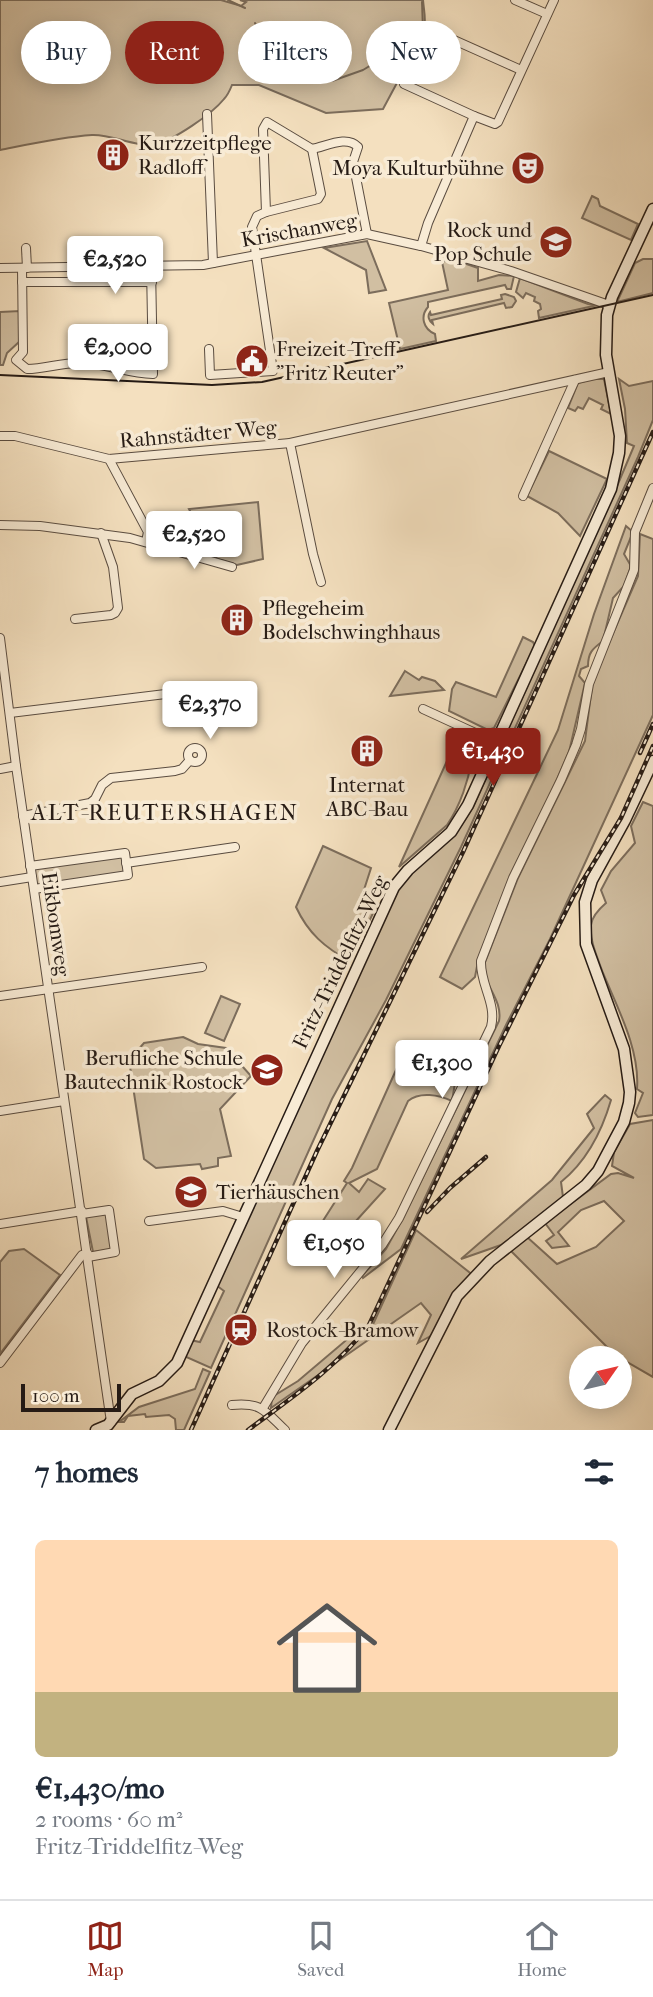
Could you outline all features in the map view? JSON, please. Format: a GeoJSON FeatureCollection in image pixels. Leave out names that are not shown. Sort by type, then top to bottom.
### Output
{"type":"FeatureCollection","features":[{"type":"Feature","properties":{"kind":"street"},"geometry":{"type":"LineString","coordinates":[[515,0],[547,14]]}},
{"type":"Feature","properties":{"kind":"street"},"geometry":{"type":"LineString","coordinates":[[404,84],[495,124],[554,0]]}},
{"type":"Feature","properties":{"kind":"street"},"geometry":{"type":"LineString","coordinates":[[461,43],[521,70]]}},
{"type":"Feature","properties":{"kind":"street"},"geometry":{"type":"LineString","coordinates":[[207,114],[212,263]]}},
{"type":"Feature","properties":{"kind":"street"},"geometry":{"type":"LineString","coordinates":[[421,246],[428,223],[474,116]]}},
{"type":"Feature","properties":{"kind":"street"},"geometry":{"type":"LineString","coordinates":[[209,349],[210,375],[273,371],[252,227],[257,216],[318,199],[321,194],[312,149],[271,122],[264,124],[266,212]]}},
{"type":"Feature","properties":{"kind":"street"},"geometry":{"type":"LineString","coordinates":[[312,149],[348,141],[358,147],[353,162],[367,234]]}},
{"type":"Feature","properties":{"kind":"street","name":"Fritz-Triddelfitz-Weg"},"geometry":{"type":"LineString","coordinates":[[111,1422],[132,1394],[159,1381],[177,1363],[394,887],[408,870],[457,825],[497,743],[600,513],[620,453],[619,420],[605,343],[609,305],[653,209]]}},
{"type":"Feature","properties":{"kind":"street","name":"Krischanweg"},"geometry":{"type":"LineString","coordinates":[[0,268],[151,267],[212,263],[367,234],[511,271],[609,305]]}},
{"type":"Feature","properties":{"kind":"street"},"geometry":{"type":"LineString","coordinates":[[26,248],[22,282],[23,352],[16,360],[27,369],[49,368],[65,362],[111,365],[125,371],[153,374],[151,267]]}},
{"type":"Feature","properties":{"kind":"street"},"geometry":{"type":"LineString","coordinates":[[22,282],[152,282]]}},
{"type":"Feature","properties":{"kind":"street","name":"Rahnstädter Weg"},"geometry":{"type":"LineString","coordinates":[[0,436],[15,436],[109,459],[290,443],[609,372]]}},
{"type":"Feature","properties":{"kind":"street"},"geometry":{"type":"LineString","coordinates":[[523,496],[575,380]]}},
{"type":"Feature","properties":{"kind":"street","name":"Rahnstädter Weg"},"geometry":{"type":"LineString","coordinates":[[290,443],[321,582]]}},
{"type":"Feature","properties":{"kind":"street"},"geometry":{"type":"LineString","coordinates":[[109,459],[148,532],[146,542]]}},
{"type":"Feature","properties":{"kind":"street"},"geometry":{"type":"LineString","coordinates":[[263,1408],[302,1343],[382,1245],[405,1206],[491,1027],[493,1007],[481,975],[481,961],[513,878],[576,745],[589,684],[634,570],[635,532],[653,488]]}},
{"type":"Feature","properties":{"kind":"street"},"geometry":{"type":"LineString","coordinates":[[0,525],[40,526],[101,533],[146,542],[232,567]]}},
{"type":"Feature","properties":{"kind":"street"},"geometry":{"type":"LineString","coordinates":[[75,619],[111,615],[116,613],[118,608],[113,567],[101,533]]}},
{"type":"Feature","properties":{"kind":"street","name":"Eikbomweg"},"geometry":{"type":"LineString","coordinates":[[0,639],[30,866],[111,1422]]}},
{"type":"Feature","properties":{"kind":"street"},"geometry":{"type":"LineString","coordinates":[[10,713],[190,691]]}},
{"type":"Feature","properties":{"kind":"street"},"geometry":{"type":"LineString","coordinates":[[423,709],[497,743]]}},
{"type":"Feature","properties":{"kind":"street"},"geometry":{"type":"LineString","coordinates":[[23,816],[83,806],[95,799],[102,785],[111,778],[175,771],[182,769],[190,761]]}},
{"type":"Feature","properties":{"kind":"street"},"geometry":{"type":"LineString","coordinates":[[388,1430],[457,1296],[490,1261],[581,1191],[593,1178],[624,1122],[629,1093],[624,1049],[586,944],[585,902],[592,880],[653,761]]}},
{"type":"Feature","properties":{"kind":"street"},"geometry":{"type":"LineString","coordinates":[[0,769],[16,766]]}},
{"type":"Feature","properties":{"kind":"street"},"geometry":{"type":"LineString","coordinates":[[126,863],[235,848]]}},
{"type":"Feature","properties":{"kind":"street"},"geometry":{"type":"LineString","coordinates":[[30,866],[125,853],[128,875],[34,889]]}},
{"type":"Feature","properties":{"kind":"street"},"geometry":{"type":"LineString","coordinates":[[0,882],[32,877]]}},
{"type":"Feature","properties":{"kind":"street"},"geometry":{"type":"LineString","coordinates":[[0,996],[202,967]]}},
{"type":"Feature","properties":{"kind":"street"},"geometry":{"type":"LineString","coordinates":[[0,1111],[64,1101]]}},
{"type":"Feature","properties":{"kind":"street"},"geometry":{"type":"LineString","coordinates":[[0,1224],[109,1210],[115,1252],[82,1255],[0,1363]]}},
{"type":"Feature","properties":{"kind":"street"},"geometry":{"type":"LineString","coordinates":[[149,1220],[223,1210],[243,1217]]}},
{"type":"Feature","properties":{"kind":"street"},"geometry":{"type":"LineString","coordinates":[[232,1405],[255,1404],[263,1408],[285,1430]]}},
{"type":"Feature","properties":{"kind":"street"},"geometry":{"type":"LineString","coordinates":[[96,1430],[111,1422]]}},
{"type":"Feature","properties":{"kind":"shaded area"},"geometry":{"type":"Polygon","coordinates":[[[0,0],[221,0],[241,6],[246,2],[240,0],[423,0],[425,21],[366,21],[366,84],[396,84],[383,109],[326,113],[259,85],[232,85],[218,105],[202,119],[164,142],[148,145],[92,135],[0,150],[0,0]]]}},
{"type":"Feature","properties":{"kind":"shaded area"},"geometry":{"type":"Polygon","coordinates":[[[592,196],[598,199],[600,206],[638,224],[631,240],[582,218],[592,196]]]}},
{"type":"Feature","properties":{"kind":"shaded area"},"geometry":{"type":"Polygon","coordinates":[[[367,241],[386,290],[369,293],[366,270],[324,248],[367,241]]]}},
{"type":"Feature","properties":{"kind":"shaded area"},"geometry":{"type":"Polygon","coordinates":[[[452,259],[478,268],[478,281],[499,275],[514,276],[511,289],[507,289],[505,285],[428,302],[424,322],[435,334],[436,341],[400,349],[389,303],[448,290],[442,262],[452,259]]]}},
{"type":"Feature","properties":{"kind":"shaded area"},"geometry":{"type":"Polygon","coordinates":[[[643,259],[653,259],[653,293],[617,302],[635,263],[643,259]]]}},
{"type":"Feature","properties":{"kind":"shaded area"},"geometry":{"type":"Polygon","coordinates":[[[520,278],[588,304],[598,305],[539,318],[538,311],[541,309],[540,304],[534,301],[535,297],[526,293],[523,298],[516,292],[520,278]]]}},
{"type":"Feature","properties":{"kind":"shaded area"},"geometry":{"type":"Polygon","coordinates":[[[501,295],[514,297],[516,301],[512,307],[506,308],[504,303],[432,320],[433,324],[430,321],[430,312],[431,315],[502,299],[501,295]]]}},
{"type":"Feature","properties":{"kind":"shaded area"},"geometry":{"type":"Polygon","coordinates":[[[20,311],[20,341],[7,353],[3,365],[0,365],[0,312],[20,311]]]}},
{"type":"Feature","properties":{"kind":"shaded area"},"geometry":{"type":"Polygon","coordinates":[[[604,379],[611,414],[601,409],[603,405],[589,398],[583,409],[578,407],[575,411],[568,408],[578,383],[604,379]]]}},
{"type":"Feature","properties":{"kind":"shaded area"},"geometry":{"type":"Polygon","coordinates":[[[619,379],[629,386],[653,381],[653,420],[638,457],[461,847],[386,1000],[332,1099],[211,1368],[184,1356],[190,1340],[200,1342],[224,1291],[216,1285],[401,883],[458,830],[473,807],[634,446],[627,443],[625,409],[619,379]]]}},
{"type":"Feature","properties":{"kind":"shaded area"},"geometry":{"type":"Polygon","coordinates":[[[549,451],[607,479],[580,536],[558,513],[527,496],[549,451]]]}},
{"type":"Feature","properties":{"kind":"shaded area"},"geometry":{"type":"Polygon","coordinates":[[[258,502],[263,559],[237,565],[217,559],[189,509],[258,502]]]}},
{"type":"Feature","properties":{"kind":"shaded area"},"geometry":{"type":"Polygon","coordinates":[[[626,526],[633,532],[624,554],[631,566],[624,586],[613,598],[603,641],[591,652],[588,666],[581,669],[579,676],[585,683],[569,752],[478,961],[475,977],[462,989],[440,977],[558,730],[594,614],[626,526]]]}},
{"type":"Feature","properties":{"kind":"shaded area"},"geometry":{"type":"Polygon","coordinates":[[[640,534],[653,539],[653,715],[550,939],[506,1025],[401,1249],[363,1278],[386,1249],[403,1218],[499,1021],[498,1006],[486,980],[484,965],[518,878],[585,741],[592,686],[638,576],[640,534]]]}},
{"type":"Feature","properties":{"kind":"shaded area"},"geometry":{"type":"Polygon","coordinates":[[[523,637],[535,646],[494,728],[488,730],[449,711],[452,689],[456,682],[496,697],[523,637]]]}},
{"type":"Feature","properties":{"kind":"shaded area"},"geometry":{"type":"Polygon","coordinates":[[[405,671],[419,680],[422,677],[435,681],[444,690],[390,696],[405,671]]]}},
{"type":"Feature","properties":{"kind":"shaded area"},"geometry":{"type":"Polygon","coordinates":[[[456,741],[472,757],[460,801],[447,825],[399,867],[456,741]]]}},
{"type":"Feature","properties":{"kind":"shaded area"},"geometry":{"type":"Polygon","coordinates":[[[643,802],[653,806],[653,1115],[638,1117],[635,1113],[643,1093],[637,1089],[632,1045],[596,956],[591,931],[594,916],[606,903],[601,890],[611,871],[635,843],[631,826],[643,802]]]}},
{"type":"Feature","properties":{"kind":"shaded area"},"geometry":{"type":"Polygon","coordinates":[[[323,846],[371,868],[362,896],[377,905],[350,961],[318,939],[296,907],[323,846]]]}},
{"type":"Feature","properties":{"kind":"shaded area"},"geometry":{"type":"Polygon","coordinates":[[[123,856],[125,870],[122,873],[35,886],[33,867],[123,856]]]}},
{"type":"Feature","properties":{"kind":"shaded area"},"geometry":{"type":"Polygon","coordinates":[[[221,996],[240,1004],[224,1041],[205,1033],[221,996]]]}},
{"type":"Feature","properties":{"kind":"shaded area"},"geometry":{"type":"Polygon","coordinates":[[[183,1037],[198,1044],[226,1048],[251,1076],[220,1109],[231,1156],[218,1158],[218,1166],[202,1169],[200,1164],[156,1168],[144,1159],[129,1060],[144,1043],[183,1037]]]}},
{"type":"Feature","properties":{"kind":"shaded area"},"geometry":{"type":"Polygon","coordinates":[[[405,1050],[456,1077],[452,1101],[430,1095],[418,1096],[408,1101],[377,1169],[349,1183],[359,1192],[368,1179],[385,1189],[336,1243],[319,1227],[347,1183],[344,1181],[405,1050]]]}},
{"type":"Feature","properties":{"kind":"shaded area"},"geometry":{"type":"Polygon","coordinates":[[[605,1095],[611,1100],[603,1123],[579,1165],[561,1182],[563,1197],[560,1202],[501,1245],[461,1259],[552,1180],[594,1128],[587,1114],[605,1095]]]}},
{"type":"Feature","properties":{"kind":"shaded area"},"geometry":{"type":"Polygon","coordinates":[[[653,1120],[653,1377],[632,1365],[632,1346],[606,1346],[510,1250],[527,1237],[557,1264],[596,1247],[624,1221],[604,1201],[581,1210],[558,1232],[569,1246],[552,1248],[546,1241],[554,1235],[545,1223],[611,1174],[618,1173],[634,1178],[612,1166],[614,1152],[630,1124],[653,1120]]]}},
{"type":"Feature","properties":{"kind":"shaded area"},"geometry":{"type":"Polygon","coordinates":[[[103,1213],[107,1215],[112,1247],[109,1250],[93,1252],[86,1217],[103,1213]]]}},
{"type":"Feature","properties":{"kind":"shaded area"},"geometry":{"type":"Polygon","coordinates":[[[416,1230],[474,1276],[436,1333],[418,1343],[431,1315],[421,1303],[271,1408],[272,1397],[298,1381],[364,1325],[370,1331],[416,1230]]]}},
{"type":"Feature","properties":{"kind":"shaded area"},"geometry":{"type":"Polygon","coordinates":[[[24,1249],[60,1275],[0,1354],[0,1262],[9,1251],[24,1249]]]}},
{"type":"Feature","properties":{"kind":"shaded area"},"geometry":{"type":"Polygon","coordinates":[[[203,1369],[210,1372],[184,1430],[176,1430],[175,1419],[169,1415],[128,1416],[124,1422],[119,1422],[139,1407],[195,1389],[203,1369]]]}},
{"type":"Feature","properties":{"kind":"waterway"},"geometry":{"type":"LineString","coordinates":[[228,0],[245,8]]}},
{"type":"Feature","properties":{"kind":"waterway"},"geometry":{"type":"LineString","coordinates":[[352,74],[419,36],[423,30],[422,2]]}},
{"type":"Feature","properties":{"kind":"tram line"},"geometry":{"type":"LineString","coordinates":[[0,375],[212,385],[262,382],[653,295]]}},
{"type":"Feature","properties":{"kind":"railway"},"geometry":{"type":"LineString","coordinates":[[191,1430],[317,1151],[463,852],[653,432]]}},
{"type":"Feature","properties":{"kind":"railway"},"geometry":{"type":"LineString","coordinates":[[640,753],[653,724]]}},
{"type":"Feature","properties":{"kind":"railway"},"geometry":{"type":"LineString","coordinates":[[248,1430],[328,1369],[369,1325],[499,1046],[574,895],[621,818],[653,746]]}},
{"type":"Feature","properties":{"kind":"railway"},"geometry":{"type":"LineString","coordinates":[[427,1212],[486,1157]]}},
{"type":"Feature","properties":{"kind":"place","name":"Kurzzeitpflege Radloff"},"geometry":{"type":"Point","coordinates":[113,155]}},
{"type":"Feature","properties":{"kind":"place","name":"Moya Kulturbühne"},"geometry":{"type":"Point","coordinates":[528,168]}},
{"type":"Feature","properties":{"kind":"place","name":"Rock und Pop Schule"},"geometry":{"type":"Point","coordinates":[556,242]}},
{"type":"Feature","properties":{"kind":"place","name":"Freizeit-Treff \"Fritz Reuter\""},"geometry":{"type":"Point","coordinates":[252,361]}},
{"type":"Feature","properties":{"kind":"place","name":"Pflegeheim Bodelschwinghhaus"},"geometry":{"type":"Point","coordinates":[237,620]}},
{"type":"Feature","properties":{"kind":"place","name":"Internat ABC-Bau"},"geometry":{"type":"Point","coordinates":[367,751]}},
{"type":"Feature","properties":{"kind":"place","name":"Berufliche Schule Bautechnik Rostock"},"geometry":{"type":"Point","coordinates":[267,1070]}},
{"type":"Feature","properties":{"kind":"place","name":"Tierhäuschen"},"geometry":{"type":"Point","coordinates":[191,1192]}},
{"type":"Feature","properties":{"kind":"place","name":"Rostock-Bramow"},"geometry":{"type":"Point","coordinates":[241,1330]}},
{"type":"Feature","properties":{"kind":"district","name":"ALT-REUTERSHAGEN"},"geometry":{"type":"Point","coordinates":[165,812]}}]}
